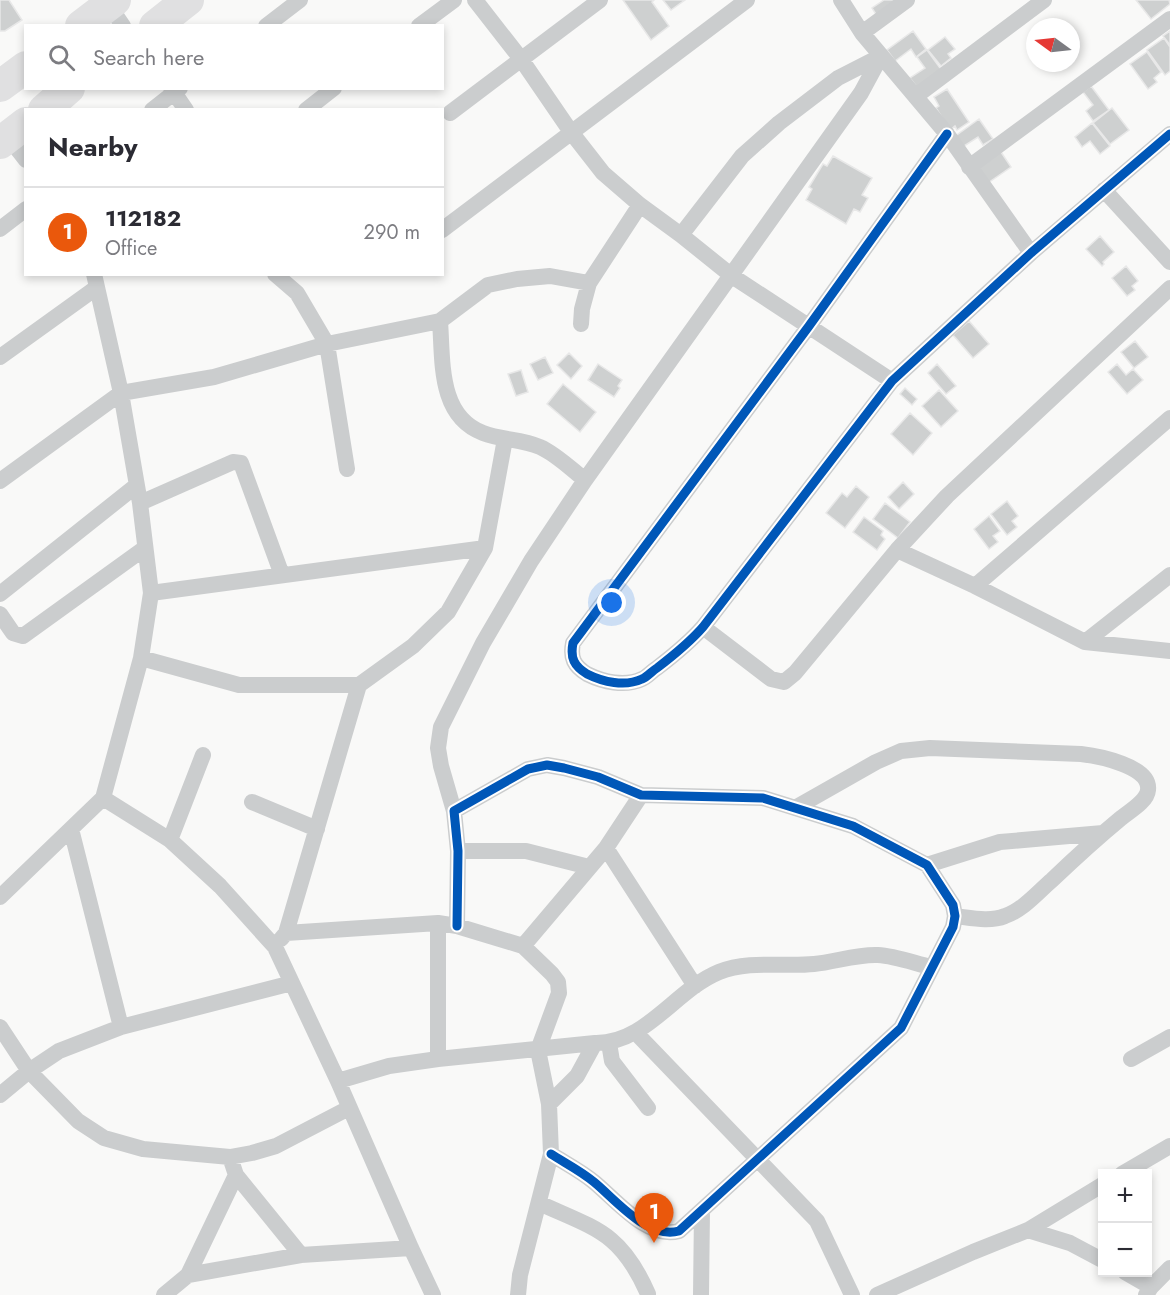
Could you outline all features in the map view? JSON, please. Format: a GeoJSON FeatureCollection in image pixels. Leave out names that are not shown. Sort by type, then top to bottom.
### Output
{"type":"FeatureCollection","features":[{"type":"Feature","properties":{"kind":"highway"},"geometry":{"type":"LineString","coordinates":[[158,24],[189,0]]}},
{"type":"Feature","properties":{"kind":"highway"},"geometry":{"type":"LineString","coordinates":[[85,24],[113,8]]}},
{"type":"Feature","properties":{"kind":"highway"},"geometry":{"type":"LineString","coordinates":[[0,86],[24,68]]}},
{"type":"Feature","properties":{"kind":"highway"},"geometry":{"type":"LineString","coordinates":[[46,108],[67,90]]}},
{"type":"Feature","properties":{"kind":"street"},"geometry":{"type":"LineString","coordinates":[[269,24],[300,0]]}},
{"type":"Feature","properties":{"kind":"street"},"geometry":{"type":"LineString","coordinates":[[422,24],[454,0]]}},
{"type":"Feature","properties":{"kind":"street"},"geometry":{"type":"LineString","coordinates":[[474,0],[521,59],[571,132],[603,173],[640,205],[732,276],[892,381]]}},
{"type":"Feature","properties":{"kind":"street"},"geometry":{"type":"LineString","coordinates":[[450,113],[600,0]]}},
{"type":"Feature","properties":{"kind":"street"},"geometry":{"type":"LineString","coordinates":[[444,228],[747,0]]}},
{"type":"Feature","properties":{"kind":"street"},"geometry":{"type":"LineString","coordinates":[[841,0],[862,33],[947,134],[1031,253]]}},
{"type":"Feature","properties":{"kind":"street"},"geometry":{"type":"LineString","coordinates":[[862,33],[907,0]]}},
{"type":"Feature","properties":{"kind":"street"},"geometry":{"type":"LineString","coordinates":[[916,96],[1044,0]]}},
{"type":"Feature","properties":{"kind":"street"},"geometry":{"type":"LineString","coordinates":[[969,167],[1170,19]]}},
{"type":"Feature","properties":{"kind":"street"},"geometry":{"type":"LineString","coordinates":[[681,235],[742,156],[778,123],[838,78],[881,56]]}},
{"type":"Feature","properties":{"kind":"street"},"geometry":{"type":"LineString","coordinates":[[457,926],[458,850],[454,811],[438,748],[441,728],[483,643],[531,561],[585,480],[861,93],[881,56]]}},
{"type":"Feature","properties":{"kind":"street"},"geometry":{"type":"LineString","coordinates":[[154,108],[175,90],[185,108]]}},
{"type":"Feature","properties":{"kind":"street"},"geometry":{"type":"LineString","coordinates":[[309,108],[331,90]]}},
{"type":"Feature","properties":{"kind":"street"},"geometry":{"type":"LineString","coordinates":[[947,134],[573,643],[571,652],[573,662],[579,669],[597,679],[612,682],[641,680],[687,645],[892,381],[1031,253],[1170,134]]}},
{"type":"Feature","properties":{"kind":"street"},"geometry":{"type":"LineString","coordinates":[[1104,190],[1170,262]]}},
{"type":"Feature","properties":{"kind":"street"},"geometry":{"type":"LineString","coordinates":[[581,324],[582,309],[589,283],[640,205]]}},
{"type":"Feature","properties":{"kind":"street"},"geometry":{"type":"LineString","coordinates":[[0,229],[24,211]]}},
{"type":"Feature","properties":{"kind":"street"},"geometry":{"type":"LineString","coordinates":[[277,276],[297,293],[327,344],[347,469]]}},
{"type":"Feature","properties":{"kind":"street"},"geometry":{"type":"LineString","coordinates":[[0,481],[121,393],[214,377],[327,344],[440,321],[488,285],[550,276],[589,283]]}},
{"type":"Feature","properties":{"kind":"street"},"geometry":{"type":"LineString","coordinates":[[0,357],[95,281],[121,393],[140,503],[151,593],[141,658],[103,798],[0,897]]}},
{"type":"Feature","properties":{"kind":"street"},"geometry":{"type":"LineString","coordinates":[[703,627],[771,679],[784,682],[795,673],[897,550],[947,496],[1170,288]]}},
{"type":"Feature","properties":{"kind":"street"},"geometry":{"type":"LineString","coordinates":[[440,321],[444,384],[452,405],[465,424],[483,433],[543,448],[585,480]]}},
{"type":"Feature","properties":{"kind":"street"},"geometry":{"type":"LineString","coordinates":[[975,586],[1170,418]]}},
{"type":"Feature","properties":{"kind":"street"},"geometry":{"type":"LineString","coordinates":[[141,658],[239,685],[359,685],[413,646],[448,612],[485,548],[505,439]]}},
{"type":"Feature","properties":{"kind":"street"},"geometry":{"type":"LineString","coordinates":[[140,503],[233,462],[241,463],[282,575]]}},
{"type":"Feature","properties":{"kind":"street"},"geometry":{"type":"LineString","coordinates":[[0,594],[137,485]]}},
{"type":"Feature","properties":{"kind":"street"},"geometry":{"type":"LineString","coordinates":[[0,614],[13,633],[23,636],[145,548]]}},
{"type":"Feature","properties":{"kind":"street"},"geometry":{"type":"LineString","coordinates":[[151,593],[485,548]]}},
{"type":"Feature","properties":{"kind":"street"},"geometry":{"type":"LineString","coordinates":[[897,550],[975,586],[1085,642],[1170,651]]}},
{"type":"Feature","properties":{"kind":"street"},"geometry":{"type":"LineString","coordinates":[[1085,642],[1170,574]]}},
{"type":"Feature","properties":{"kind":"street"},"geometry":{"type":"LineString","coordinates":[[275,947],[286,933],[359,685]]}},
{"type":"Feature","properties":{"kind":"street"},"geometry":{"type":"LineString","coordinates":[[795,808],[876,762],[901,751],[930,748],[1081,754],[1103,757],[1134,770],[1145,778],[1149,790],[1144,799],[1028,902],[1007,916],[992,919],[956,916]]}},
{"type":"Feature","properties":{"kind":"street"},"geometry":{"type":"LineString","coordinates":[[170,840],[203,755]]}},
{"type":"Feature","properties":{"kind":"street"},"geometry":{"type":"LineString","coordinates":[[454,811],[528,769],[547,765],[597,777],[641,795],[763,798],[853,826],[927,866],[953,904],[956,916],[953,927],[901,1028],[679,1231],[670,1234],[662,1233],[646,1225],[592,1180],[551,1154]]}},
{"type":"Feature","properties":{"kind":"street"},"geometry":{"type":"LineString","coordinates":[[523,946],[606,848],[641,795]]}},
{"type":"Feature","properties":{"kind":"street"},"geometry":{"type":"LineString","coordinates":[[103,798],[170,840],[220,886],[275,947],[338,1081],[433,1295]]}},
{"type":"Feature","properties":{"kind":"street"},"geometry":{"type":"LineString","coordinates":[[252,801],[317,829]]}},
{"type":"Feature","properties":{"kind":"street"},"geometry":{"type":"LineString","coordinates":[[71,829],[121,1027]]}},
{"type":"Feature","properties":{"kind":"street"},"geometry":{"type":"LineString","coordinates":[[927,866],[1000,842],[1103,833]]}},
{"type":"Feature","properties":{"kind":"street"},"geometry":{"type":"LineString","coordinates":[[606,848],[695,986]]}},
{"type":"Feature","properties":{"kind":"street"},"geometry":{"type":"LineString","coordinates":[[458,850],[526,851],[589,867]]}},
{"type":"Feature","properties":{"kind":"street"},"geometry":{"type":"LineString","coordinates":[[286,933],[438,923],[457,926],[523,946],[558,982],[559,993],[538,1050],[549,1104],[551,1154],[520,1275],[518,1295]]}},
{"type":"Feature","properties":{"kind":"street"},"geometry":{"type":"LineString","coordinates":[[438,923],[438,1059]]}},
{"type":"Feature","properties":{"kind":"street"},"geometry":{"type":"LineString","coordinates":[[338,1081],[389,1066],[602,1043],[636,1032],[695,986],[720,972],[745,966],[814,964],[880,955],[931,967]]}},
{"type":"Feature","properties":{"kind":"street"},"geometry":{"type":"LineString","coordinates":[[0,1095],[28,1071],[59,1051],[121,1027],[292,983]]}},
{"type":"Feature","properties":{"kind":"street"},"geometry":{"type":"LineString","coordinates":[[0,1027],[28,1071],[78,1121],[104,1137],[143,1149],[230,1157],[252,1154],[276,1146],[349,1108]]}},
{"type":"Feature","properties":{"kind":"street"},"geometry":{"type":"LineString","coordinates":[[636,1032],[817,1221],[852,1295]]}},
{"type":"Feature","properties":{"kind":"street"},"geometry":{"type":"LineString","coordinates":[[1131,1059],[1170,1037]]}},
{"type":"Feature","properties":{"kind":"street"},"geometry":{"type":"LineString","coordinates":[[549,1104],[577,1076],[602,1043]]}},
{"type":"Feature","properties":{"kind":"street"},"geometry":{"type":"LineString","coordinates":[[602,1043],[612,1061],[648,1108]]}},
{"type":"Feature","properties":{"kind":"street"},"geometry":{"type":"LineString","coordinates":[[1129,1169],[1170,1146]]}},
{"type":"Feature","properties":{"kind":"street"},"geometry":{"type":"LineString","coordinates":[[230,1157],[236,1175],[301,1255]]}},
{"type":"Feature","properties":{"kind":"street"},"geometry":{"type":"LineString","coordinates":[[164,1295],[188,1275],[236,1175]]}},
{"type":"Feature","properties":{"kind":"street"},"geometry":{"type":"LineString","coordinates":[[887,1293],[973,1252],[1028,1230],[1098,1187]]}},
{"type":"Feature","properties":{"kind":"street"},"geometry":{"type":"LineString","coordinates":[[539,1203],[601,1231],[617,1243],[638,1273],[648,1294]]}},
{"type":"Feature","properties":{"kind":"street"},"geometry":{"type":"LineString","coordinates":[[701,1295],[702,1211]]}},
{"type":"Feature","properties":{"kind":"street"},"geometry":{"type":"LineString","coordinates":[[1028,1230],[1070,1243],[1098,1258]]}},
{"type":"Feature","properties":{"kind":"street"},"geometry":{"type":"LineString","coordinates":[[188,1275],[301,1255],[411,1248]]}},
{"type":"Feature","properties":{"kind":"street"},"geometry":{"type":"LineString","coordinates":[[1131,1277],[1148,1291],[1170,1268]]}},
{"type":"Feature","properties":{"kind":"building"},"geometry":{"type":"Polygon","coordinates":[[[0,0],[9,0],[22,20],[5,31],[0,31],[0,0]]]}},
{"type":"Feature","properties":{"kind":"building"},"geometry":{"type":"Polygon","coordinates":[[[623,0],[654,0],[652,2],[669,26],[651,40],[623,0]]]}},
{"type":"Feature","properties":{"kind":"building"},"geometry":{"type":"Polygon","coordinates":[[[663,0],[685,0],[671,10],[663,0]]]}},
{"type":"Feature","properties":{"kind":"building"},"geometry":{"type":"Polygon","coordinates":[[[884,0],[901,0],[877,16],[872,8],[884,0]]]}},
{"type":"Feature","properties":{"kind":"building"},"geometry":{"type":"Polygon","coordinates":[[[1136,0],[1169,0],[1170,4],[1151,19],[1136,0]]]}},
{"type":"Feature","properties":{"kind":"building"},"geometry":{"type":"Polygon","coordinates":[[[913,31],[926,49],[916,57],[911,49],[895,61],[887,50],[913,31]]]}},
{"type":"Feature","properties":{"kind":"building"},"geometry":{"type":"Polygon","coordinates":[[[1170,31],[1170,45],[1163,36],[1170,31]]]}},
{"type":"Feature","properties":{"kind":"building"},"geometry":{"type":"Polygon","coordinates":[[[945,37],[955,49],[948,54],[951,58],[941,66],[928,50],[945,37]]]}},
{"type":"Feature","properties":{"kind":"building"},"geometry":{"type":"Polygon","coordinates":[[[1164,38],[1170,47],[1170,71],[1165,75],[1147,50],[1164,38]]]}},
{"type":"Feature","properties":{"kind":"building"},"geometry":{"type":"Polygon","coordinates":[[[927,50],[943,72],[919,90],[910,78],[925,68],[917,57],[927,50]]]}},
{"type":"Feature","properties":{"kind":"building"},"geometry":{"type":"Polygon","coordinates":[[[1147,52],[1161,72],[1154,78],[1157,82],[1148,89],[1130,64],[1147,52]]]}},
{"type":"Feature","properties":{"kind":"building"},"geometry":{"type":"Polygon","coordinates":[[[1091,86],[1109,110],[1093,121],[1086,111],[1093,105],[1083,92],[1091,86]]]}},
{"type":"Feature","properties":{"kind":"building"},"geometry":{"type":"Polygon","coordinates":[[[947,89],[969,122],[957,130],[955,126],[950,130],[936,108],[939,106],[934,97],[947,89]]]}},
{"type":"Feature","properties":{"kind":"building"},"geometry":{"type":"Polygon","coordinates":[[[1112,108],[1129,130],[1110,144],[1093,123],[1112,108]]]}},
{"type":"Feature","properties":{"kind":"building"},"geometry":{"type":"Polygon","coordinates":[[[979,119],[993,139],[983,145],[978,137],[961,148],[954,137],[979,119]]]}},
{"type":"Feature","properties":{"kind":"building"},"geometry":{"type":"Polygon","coordinates":[[[1092,123],[1110,146],[1100,154],[1090,141],[1082,147],[1075,137],[1092,123]]]}},
{"type":"Feature","properties":{"kind":"building"},"geometry":{"type":"Polygon","coordinates":[[[999,149],[1011,167],[985,185],[975,169],[999,149]]]}},
{"type":"Feature","properties":{"kind":"building"},"geometry":{"type":"Polygon","coordinates":[[[833,156],[872,178],[862,195],[868,198],[860,212],[854,209],[846,224],[806,200],[812,189],[809,187],[823,164],[827,166],[833,156]]]}},
{"type":"Feature","properties":{"kind":"building"},"geometry":{"type":"Polygon","coordinates":[[[1100,236],[1114,252],[1103,262],[1102,266],[1086,249],[1100,236]]]}},
{"type":"Feature","properties":{"kind":"building"},"geometry":{"type":"Polygon","coordinates":[[[1126,266],[1138,281],[1132,286],[1135,290],[1127,296],[1112,278],[1126,266]]]}},
{"type":"Feature","properties":{"kind":"building"},"geometry":{"type":"Polygon","coordinates":[[[969,321],[989,344],[973,358],[953,335],[969,321]]]}},
{"type":"Feature","properties":{"kind":"building"},"geometry":{"type":"Polygon","coordinates":[[[1135,341],[1148,357],[1134,368],[1121,352],[1135,341]]]}},
{"type":"Feature","properties":{"kind":"building"},"geometry":{"type":"Polygon","coordinates":[[[569,353],[582,366],[571,379],[557,365],[569,353]]]}},
{"type":"Feature","properties":{"kind":"building"},"geometry":{"type":"Polygon","coordinates":[[[545,357],[553,373],[538,380],[530,364],[545,357]]]}},
{"type":"Feature","properties":{"kind":"building"},"geometry":{"type":"Polygon","coordinates":[[[598,364],[622,380],[614,397],[588,380],[598,364]]]}},
{"type":"Feature","properties":{"kind":"building"},"geometry":{"type":"Polygon","coordinates":[[[937,364],[956,386],[946,394],[928,373],[937,364]]]}},
{"type":"Feature","properties":{"kind":"building"},"geometry":{"type":"Polygon","coordinates":[[[1117,364],[1126,375],[1133,369],[1143,380],[1127,394],[1108,372],[1117,364]]]}},
{"type":"Feature","properties":{"kind":"building"},"geometry":{"type":"Polygon","coordinates":[[[521,370],[528,392],[516,396],[508,374],[521,370]]]}},
{"type":"Feature","properties":{"kind":"building"},"geometry":{"type":"Polygon","coordinates":[[[563,384],[596,412],[580,432],[547,404],[563,384]]]}},
{"type":"Feature","properties":{"kind":"building"},"geometry":{"type":"Polygon","coordinates":[[[905,388],[917,399],[912,405],[900,394],[905,388]]]}},
{"type":"Feature","properties":{"kind":"building"},"geometry":{"type":"Polygon","coordinates":[[[939,390],[958,411],[941,427],[922,406],[939,390]]]}},
{"type":"Feature","properties":{"kind":"building"},"geometry":{"type":"Polygon","coordinates":[[[910,413],[932,433],[913,455],[891,434],[910,413]]]}},
{"type":"Feature","properties":{"kind":"building"},"geometry":{"type":"Polygon","coordinates":[[[903,482],[914,494],[899,509],[888,497],[903,482]]]}},
{"type":"Feature","properties":{"kind":"building"},"geometry":{"type":"Polygon","coordinates":[[[856,486],[869,497],[845,528],[826,513],[842,493],[847,497],[856,486]]]}},
{"type":"Feature","properties":{"kind":"building"},"geometry":{"type":"Polygon","coordinates":[[[1007,501],[1018,516],[1012,521],[1017,527],[1007,535],[991,514],[1007,501]]]}},
{"type":"Feature","properties":{"kind":"building"},"geometry":{"type":"Polygon","coordinates":[[[885,503],[910,522],[898,538],[873,519],[885,503]]]}},
{"type":"Feature","properties":{"kind":"building"},"geometry":{"type":"Polygon","coordinates":[[[989,516],[1000,531],[993,536],[998,542],[989,549],[974,529],[989,516]]]}},
{"type":"Feature","properties":{"kind":"building"},"geometry":{"type":"Polygon","coordinates":[[[864,517],[883,531],[881,535],[885,539],[877,550],[853,532],[864,517]]]}},
{"type":"Feature","properties":{"kind":"cycle path"},"geometry":{"type":"LineString","coordinates":[[947,134],[809,326],[573,643],[574,661],[587,674],[614,682],[635,681],[646,677],[687,644],[703,627],[892,381],[1031,253],[1170,134]]}},
{"type":"Feature","properties":{"kind":"cycle path"},"geometry":{"type":"LineString","coordinates":[[457,926],[458,851],[454,811],[528,769],[547,765],[598,777],[641,795],[763,798],[853,826],[927,865],[953,905],[955,916],[953,927],[901,1028],[679,1231],[656,1230],[644,1224],[622,1208],[589,1178],[551,1154]]}},
{"type":"Feature","properties":{"kind":"place","name":"112182"},"geometry":{"type":"Point","coordinates":[654,1243]}}]}
